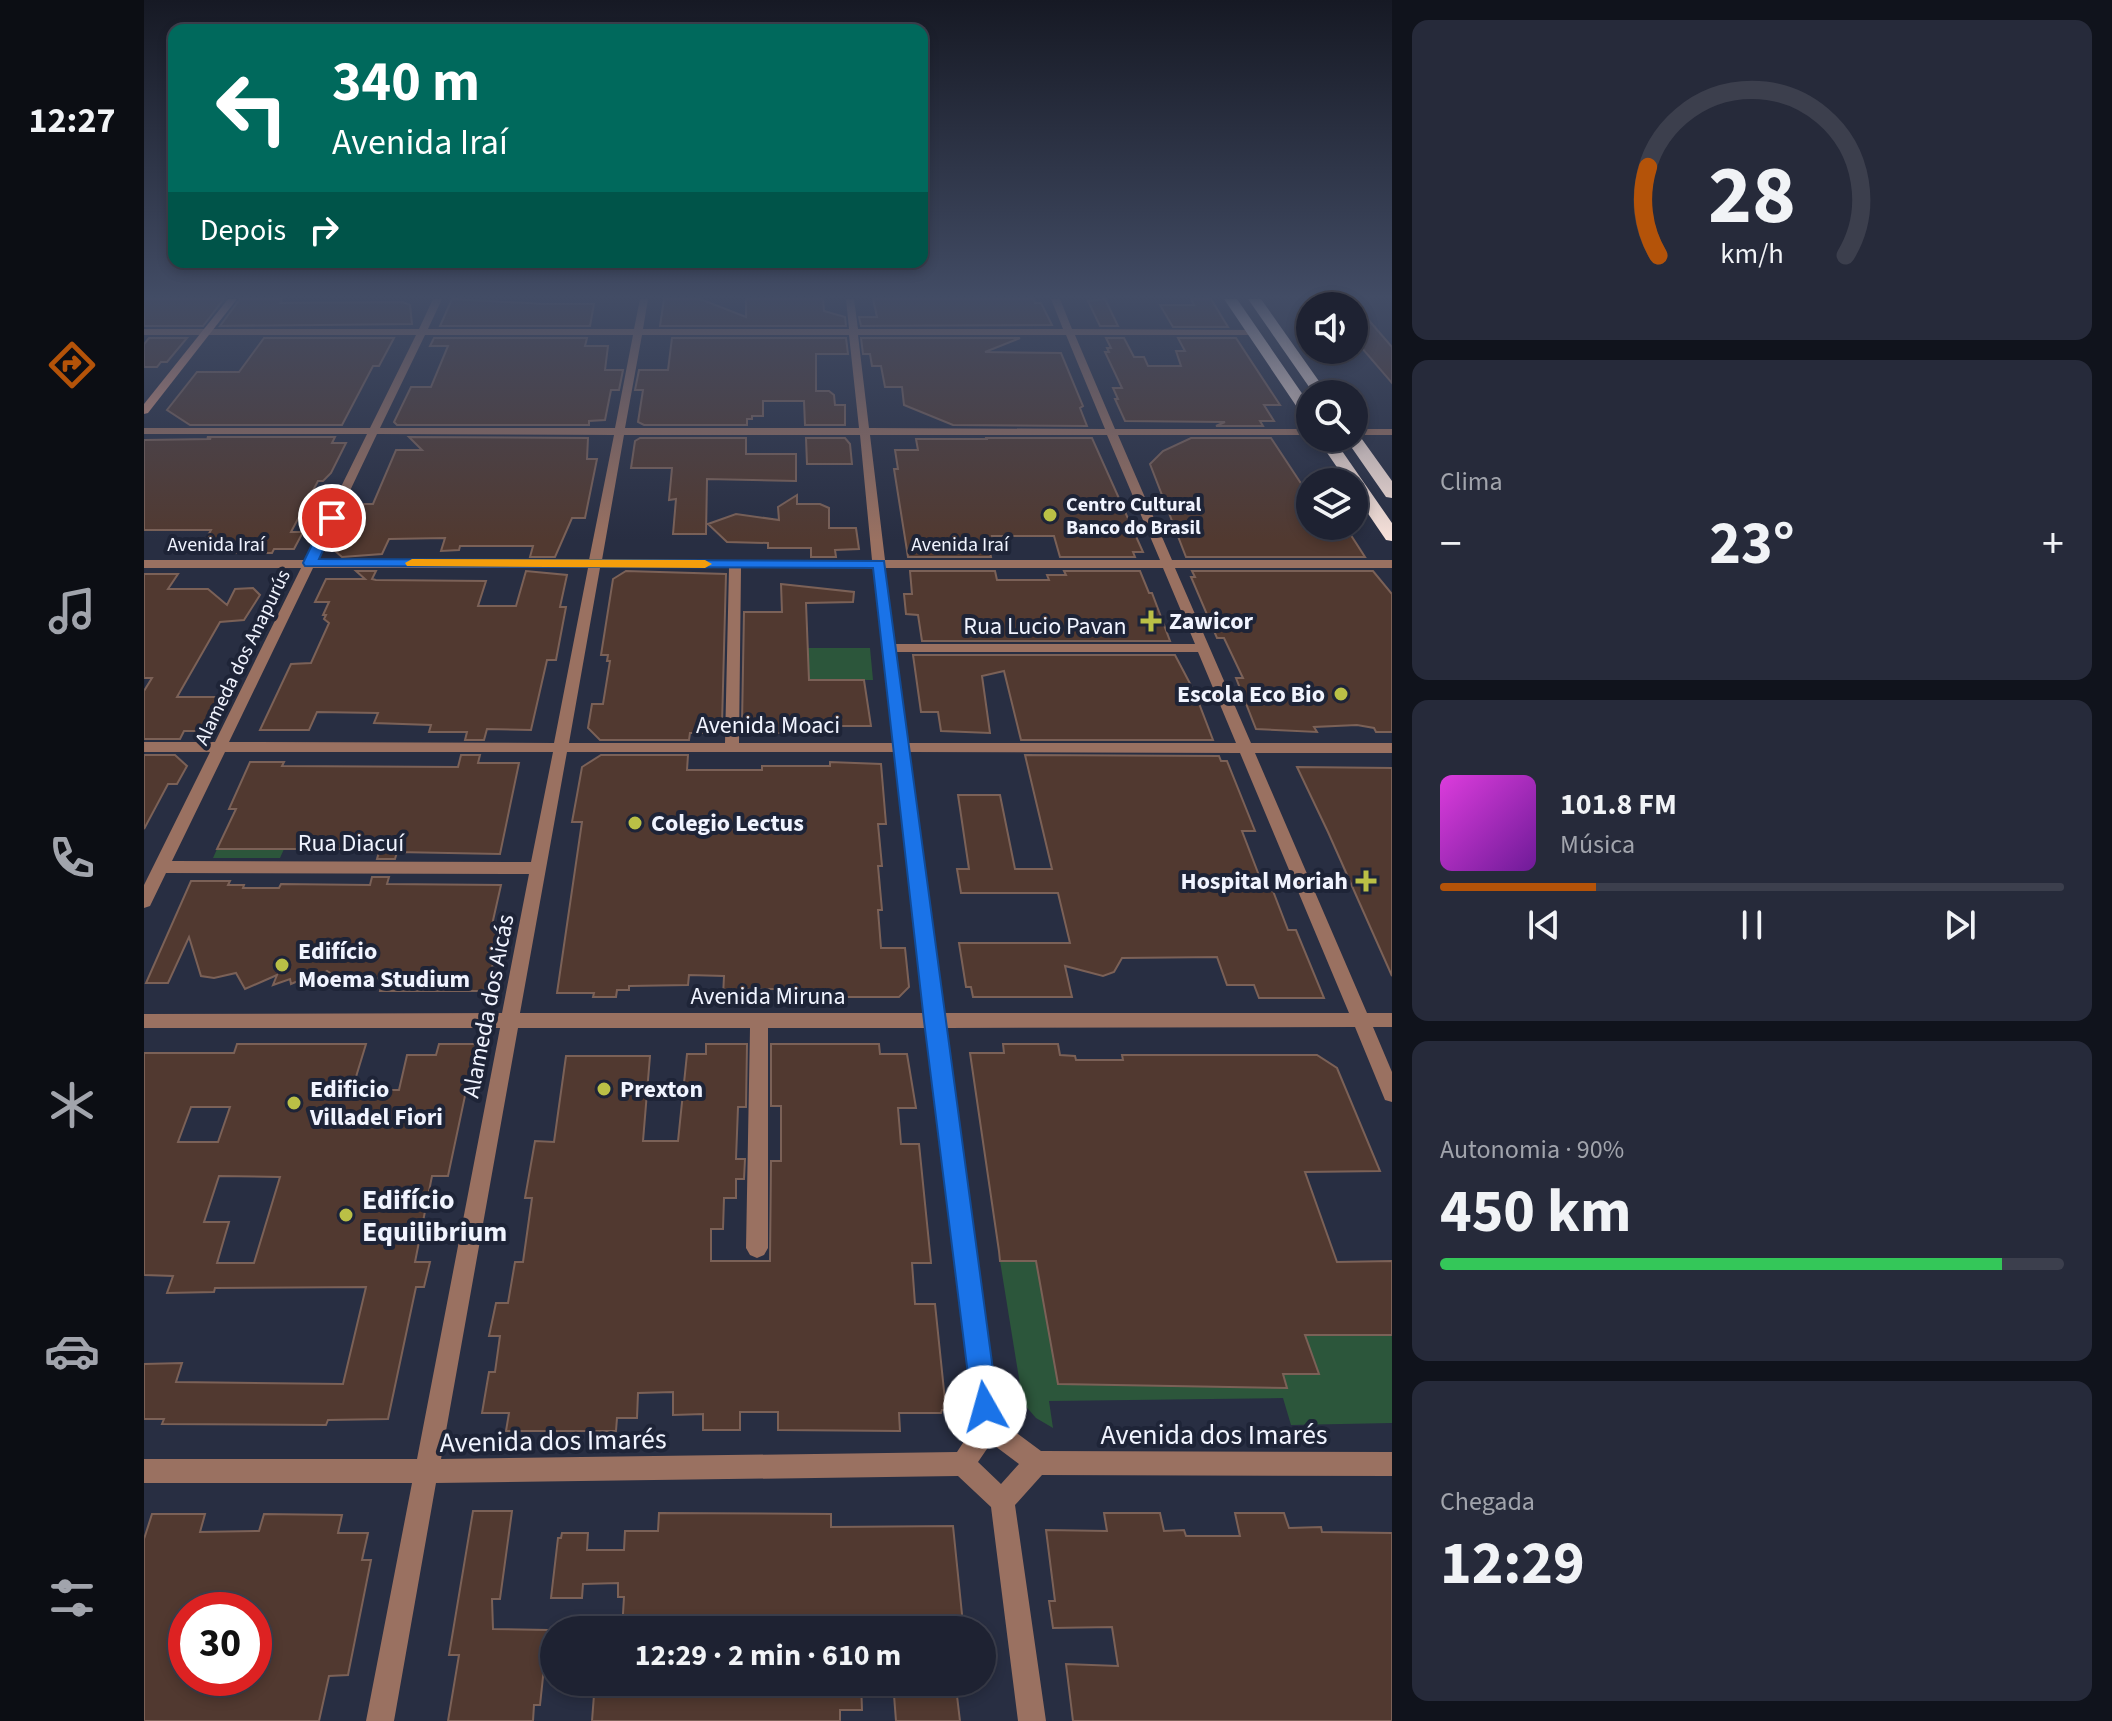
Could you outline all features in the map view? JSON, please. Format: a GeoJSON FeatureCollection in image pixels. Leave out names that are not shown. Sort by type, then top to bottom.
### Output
{"type":"FeatureCollection","features":[{"type":"Feature","properties":{"kind":"highway"},"geometry":{"type":"LineString","coordinates":[[1335,452],[1392,536]]}},
{"type":"Feature","properties":{"kind":"highway"},"geometry":{"type":"LineString","coordinates":[[1363,452],[1392,493]]}},
{"type":"Feature","properties":{"kind":"street"},"geometry":{"type":"LineString","coordinates":[[144,411],[169,379]]}},
{"type":"Feature","properties":{"kind":"street","name":"Alameda dos Anapurús"},"geometry":{"type":"LineString","coordinates":[[144,902],[399,379]]}},
{"type":"Feature","properties":{"kind":"street","name":"Alameda dos Aicás"},"geometry":{"type":"LineString","coordinates":[[380,1721],[629,379]]}},
{"type":"Feature","properties":{"kind":"street"},"geometry":{"type":"LineString","coordinates":[[860,379],[888,648],[988,1426],[963,1464],[1002,1501],[1032,1721]]}},
{"type":"Feature","properties":{"kind":"street"},"geometry":{"type":"LineString","coordinates":[[1088,379],[1392,1094]]}},
{"type":"Feature","properties":{"kind":"street"},"geometry":{"type":"LineString","coordinates":[[144,431],[1296,432]]}},
{"type":"Feature","properties":{"kind":"street"},"geometry":{"type":"LineString","coordinates":[[1368,432],[1392,432]]}},
{"type":"Feature","properties":{"kind":"street","name":"Avenida Iraí"},"geometry":{"type":"LineString","coordinates":[[144,564],[1392,564]]}},
{"type":"Feature","properties":{"kind":"street"},"geometry":{"type":"LineString","coordinates":[[732,747],[735,564]]}},
{"type":"Feature","properties":{"kind":"street","name":"Rua Lucio Pavan"},"geometry":{"type":"LineString","coordinates":[[888,648],[1201,648]]}},
{"type":"Feature","properties":{"kind":"street","name":"Avenida Moaci"},"geometry":{"type":"LineString","coordinates":[[144,747],[224,738],[323,745],[1392,748]]}},
{"type":"Feature","properties":{"kind":"street","name":"Rua Diacuí"},"geometry":{"type":"LineString","coordinates":[[161,867],[540,868]]}},
{"type":"Feature","properties":{"kind":"street"},"geometry":{"type":"LineString","coordinates":[[757,1248],[759,1020]]}},
{"type":"Feature","properties":{"kind":"street","name":"Avenida Miruna"},"geometry":{"type":"LineString","coordinates":[[144,1021],[1392,1020]]}},
{"type":"Feature","properties":{"kind":"street"},"geometry":{"type":"LineString","coordinates":[[988,1426],[1037,1463],[1002,1501]]}},
{"type":"Feature","properties":{"kind":"street","name":"Avenida dos Imarés"},"geometry":{"type":"LineString","coordinates":[[1037,1463],[1392,1464]]}},
{"type":"Feature","properties":{"kind":"street","name":"Avenida dos Imarés"},"geometry":{"type":"LineString","coordinates":[[144,1471],[428,1471],[963,1464]]}},
{"type":"Feature","properties":{"kind":"green space"},"geometry":{"type":"Polygon","coordinates":[[[807,648],[870,648],[873,680],[809,680],[807,648]]]}},
{"type":"Feature","properties":{"kind":"green space"},"geometry":{"type":"Polygon","coordinates":[[[217,849],[284,849],[280,858],[213,858],[217,849]]]}},
{"type":"Feature","properties":{"kind":"green space"},"geometry":{"type":"Polygon","coordinates":[[[1000,1261],[1037,1261],[1058,1384],[1287,1388],[1283,1374],[1318,1374],[1305,1335],[1392,1335],[1392,1423],[1291,1425],[1283,1398],[1049,1401],[1053,1428],[1036,1418],[1023,1403],[1000,1261]]]}},
{"type":"Feature","properties":{"kind":"building"},"geometry":{"type":"Polygon","coordinates":[[[191,379],[366,379],[342,425],[190,425],[167,410],[191,379]]]}},
{"type":"Feature","properties":{"kind":"building"},"geometry":{"type":"Polygon","coordinates":[[[434,379],[621,379],[619,390],[611,390],[605,420],[589,421],[589,425],[397,425],[394,422],[411,387],[431,387],[434,379]]]}},
{"type":"Feature","properties":{"kind":"building"},"geometry":{"type":"Polygon","coordinates":[[[637,379],[816,379],[816,391],[829,391],[834,395],[835,405],[845,405],[845,425],[805,425],[804,401],[763,401],[763,416],[752,416],[752,419],[747,419],[747,425],[644,425],[638,422],[643,390],[635,390],[637,379]]]}},
{"type":"Feature","properties":{"kind":"building"},"geometry":{"type":"Polygon","coordinates":[[[884,379],[1072,379],[1087,426],[953,425],[904,405],[902,387],[885,387],[884,379]]]}},
{"type":"Feature","properties":{"kind":"building"},"geometry":{"type":"Polygon","coordinates":[[[1118,379],[1263,379],[1280,405],[1264,405],[1274,421],[1260,421],[1263,426],[1216,426],[1225,422],[1125,421],[1113,388],[1122,388],[1118,379]]]}},
{"type":"Feature","properties":{"kind":"building"},"geometry":{"type":"Polygon","coordinates":[[[207,437],[335,437],[332,443],[346,443],[331,473],[323,481],[318,481],[291,532],[303,532],[294,549],[274,549],[272,553],[198,553],[211,530],[144,530],[144,440],[211,439],[207,437]]]}},
{"type":"Feature","properties":{"kind":"building"},"geometry":{"type":"Polygon","coordinates":[[[409,437],[588,438],[587,459],[597,459],[585,518],[572,518],[555,557],[530,557],[533,546],[460,546],[459,550],[441,551],[445,538],[389,539],[382,554],[342,557],[335,551],[340,539],[348,539],[364,504],[373,504],[396,450],[422,450],[409,437]]]}},
{"type":"Feature","properties":{"kind":"building"},"geometry":{"type":"Polygon","coordinates":[[[640,438],[746,438],[746,454],[796,454],[796,481],[707,479],[706,534],[673,534],[676,499],[669,500],[672,468],[631,468],[635,441],[640,438]]]}},
{"type":"Feature","properties":{"kind":"building"},"geometry":{"type":"Polygon","coordinates":[[[806,438],[845,438],[850,444],[852,464],[807,464],[806,438]]]}},
{"type":"Feature","properties":{"kind":"building"},"geometry":{"type":"Polygon","coordinates":[[[985,438],[1092,438],[1143,552],[1133,552],[1135,557],[1060,557],[1054,536],[992,536],[994,543],[988,543],[991,557],[908,557],[894,469],[898,469],[895,450],[918,450],[916,439],[988,439],[985,438]]]}},
{"type":"Feature","properties":{"kind":"building"},"geometry":{"type":"Polygon","coordinates":[[[1191,438],[1271,438],[1296,476],[1296,540],[1354,540],[1365,557],[1186,557],[1150,464],[1163,451],[1191,438]]]}},
{"type":"Feature","properties":{"kind":"building"},"geometry":{"type":"Polygon","coordinates":[[[797,495],[797,504],[820,504],[829,508],[829,528],[856,528],[859,549],[835,550],[836,557],[811,557],[811,548],[768,548],[768,543],[727,542],[708,524],[736,514],[779,520],[778,507],[797,495]]]}},
{"type":"Feature","properties":{"kind":"building"},"geometry":{"type":"Polygon","coordinates":[[[356,571],[376,571],[372,579],[376,580],[486,581],[478,606],[516,606],[526,571],[567,575],[560,607],[566,607],[556,660],[547,660],[531,730],[487,729],[484,740],[465,740],[467,732],[429,732],[431,725],[374,723],[378,713],[317,712],[309,730],[260,730],[291,664],[311,663],[329,623],[323,615],[329,602],[315,602],[326,579],[365,579],[356,571]]]}},
{"type":"Feature","properties":{"kind":"building"},"geometry":{"type":"Polygon","coordinates":[[[626,571],[726,574],[722,724],[709,725],[708,733],[690,733],[689,740],[600,740],[588,728],[592,704],[603,704],[610,661],[607,661],[608,655],[601,655],[613,579],[626,571]]]}},
{"type":"Feature","properties":{"kind":"building"},"geometry":{"type":"Polygon","coordinates":[[[910,571],[995,571],[997,580],[1049,580],[1047,575],[1066,575],[1064,571],[1140,571],[1170,641],[922,641],[918,615],[906,614],[904,594],[912,594],[910,571]]]}},
{"type":"Feature","properties":{"kind":"building"},"geometry":{"type":"Polygon","coordinates":[[[1192,571],[1373,571],[1392,594],[1392,732],[1376,732],[1374,728],[1357,725],[1314,727],[1317,732],[1256,729],[1236,678],[1243,678],[1224,638],[1217,638],[1191,577],[1195,577],[1192,571]]]}},
{"type":"Feature","properties":{"kind":"building"},"geometry":{"type":"Polygon","coordinates":[[[144,574],[178,574],[168,589],[208,589],[227,605],[235,589],[253,588],[260,595],[244,620],[220,622],[177,697],[221,697],[204,731],[184,731],[180,739],[144,739],[144,691],[152,678],[144,678],[144,574]]]}},
{"type":"Feature","properties":{"kind":"building"},"geometry":{"type":"Polygon","coordinates":[[[781,584],[854,592],[853,602],[806,603],[809,680],[864,680],[871,726],[811,726],[811,733],[764,733],[765,724],[742,724],[744,612],[782,612],[781,584]]]}},
{"type":"Feature","properties":{"kind":"building"},"geometry":{"type":"Polygon","coordinates":[[[913,655],[1175,655],[1195,693],[1213,740],[1021,740],[1004,671],[982,676],[990,733],[941,731],[938,712],[921,712],[913,655]]]}},
{"type":"Feature","properties":{"kind":"building"},"geometry":{"type":"Polygon","coordinates":[[[144,755],[175,755],[187,766],[177,784],[168,784],[144,829],[144,755]]]}},
{"type":"Feature","properties":{"kind":"building"},"geometry":{"type":"Polygon","coordinates":[[[461,755],[480,755],[478,763],[519,763],[500,854],[397,852],[395,859],[377,859],[379,852],[355,849],[217,849],[236,809],[229,809],[250,762],[284,762],[282,766],[458,767],[461,755]]]}},
{"type":"Feature","properties":{"kind":"building"},"geometry":{"type":"Polygon","coordinates":[[[601,755],[688,755],[687,770],[762,770],[762,766],[830,766],[830,762],[881,764],[886,824],[878,824],[882,866],[878,866],[881,948],[905,948],[909,987],[899,997],[796,997],[795,989],[742,989],[742,997],[723,997],[724,976],[689,975],[688,985],[629,986],[629,990],[617,990],[616,997],[593,997],[594,993],[557,993],[582,822],[572,822],[582,767],[601,755]]]}},
{"type":"Feature","properties":{"kind":"building"},"geometry":{"type":"Polygon","coordinates":[[[1025,755],[1219,756],[1221,761],[1227,761],[1255,831],[1242,831],[1265,891],[1273,891],[1288,930],[1296,930],[1324,998],[1259,998],[1254,985],[1227,985],[1217,957],[1122,958],[1114,972],[1103,976],[1065,966],[1072,997],[973,997],[971,987],[966,987],[959,943],[1070,943],[1058,893],[961,893],[957,869],[969,869],[958,795],[1000,795],[1015,869],[1052,869],[1025,755]]]}},
{"type":"Feature","properties":{"kind":"building","name":"Hospital Moriah"},"geometry":{"type":"Polygon","coordinates":[[[1297,767],[1392,768],[1392,976],[1328,832],[1297,767]]]}},
{"type":"Feature","properties":{"kind":"building"},"geometry":{"type":"Polygon","coordinates":[[[372,877],[389,877],[387,884],[501,885],[492,925],[501,925],[488,987],[482,991],[380,991],[383,978],[340,979],[327,971],[308,983],[300,980],[291,984],[290,979],[273,985],[277,975],[245,989],[236,973],[214,978],[201,976],[189,937],[168,983],[146,983],[191,881],[230,881],[228,885],[244,885],[243,888],[279,888],[281,884],[370,885],[372,877]]]}},
{"type":"Feature","properties":{"kind":"building"},"geometry":{"type":"Polygon","coordinates":[[[237,1044],[366,1044],[352,1090],[399,1090],[407,1055],[436,1055],[439,1044],[476,1044],[448,1176],[432,1176],[415,1262],[430,1262],[424,1287],[416,1287],[388,1419],[328,1420],[326,1425],[162,1424],[164,1419],[144,1419],[144,1364],[182,1363],[176,1382],[343,1384],[366,1287],[215,1288],[214,1292],[167,1293],[173,1276],[144,1275],[144,1053],[234,1053],[237,1044]],[[191,1107],[178,1142],[218,1142],[230,1107],[191,1107]],[[219,1176],[204,1222],[229,1222],[217,1263],[254,1263],[280,1177],[219,1176]]]}},
{"type":"Feature","properties":{"kind":"building"},"geometry":{"type":"Polygon","coordinates":[[[706,1044],[747,1044],[746,1107],[738,1107],[736,1159],[745,1159],[744,1179],[736,1179],[736,1198],[724,1198],[723,1229],[711,1229],[711,1261],[770,1261],[771,1161],[781,1161],[781,1106],[771,1106],[771,1044],[879,1044],[880,1054],[907,1054],[916,1108],[898,1108],[901,1144],[919,1144],[931,1263],[912,1263],[915,1304],[935,1304],[946,1410],[941,1413],[899,1413],[900,1431],[778,1430],[778,1412],[740,1412],[740,1430],[703,1430],[703,1414],[673,1415],[673,1392],[638,1393],[637,1418],[617,1418],[616,1431],[506,1431],[509,1413],[482,1413],[489,1372],[495,1372],[500,1336],[489,1336],[496,1303],[508,1303],[515,1262],[523,1262],[532,1198],[525,1198],[535,1141],[554,1142],[566,1056],[650,1056],[643,1141],[678,1141],[687,1054],[706,1054],[706,1044]]]}},
{"type":"Feature","properties":{"kind":"building"},"geometry":{"type":"Polygon","coordinates":[[[1003,1044],[1058,1044],[1060,1055],[1075,1056],[1076,1060],[1123,1060],[1122,1055],[1317,1055],[1337,1068],[1380,1171],[1305,1172],[1337,1262],[1392,1261],[1392,1335],[1305,1335],[1319,1374],[1283,1374],[1287,1388],[1058,1384],[1036,1261],[1000,1261],[970,1053],[1004,1053],[1003,1044]]]}},
{"type":"Feature","properties":{"kind":"building"},"geometry":{"type":"Polygon","coordinates":[[[473,1511],[512,1511],[500,1599],[492,1599],[493,1629],[540,1630],[541,1696],[540,1705],[534,1705],[533,1721],[448,1721],[459,1655],[449,1655],[473,1511]]]}},
{"type":"Feature","properties":{"kind":"building"},"geometry":{"type":"Polygon","coordinates":[[[659,1513],[831,1514],[831,1527],[953,1526],[962,1616],[623,1616],[624,1597],[618,1597],[618,1583],[583,1584],[582,1598],[551,1598],[558,1538],[562,1533],[588,1533],[587,1550],[624,1550],[625,1531],[658,1531],[659,1513]]]}},
{"type":"Feature","properties":{"kind":"building"},"geometry":{"type":"Polygon","coordinates":[[[1104,1513],[1160,1513],[1164,1531],[1184,1530],[1186,1536],[1240,1536],[1235,1513],[1284,1513],[1289,1528],[1321,1527],[1322,1532],[1392,1533],[1392,1721],[1073,1721],[1066,1664],[1118,1666],[1112,1627],[1053,1628],[1049,1601],[1055,1601],[1046,1530],[1107,1531],[1104,1513]]]}},
{"type":"Feature","properties":{"kind":"building"},"geometry":{"type":"Polygon","coordinates":[[[152,1514],[205,1514],[200,1532],[259,1531],[264,1514],[342,1515],[338,1533],[368,1533],[362,1560],[371,1560],[348,1675],[329,1676],[319,1721],[144,1721],[144,1539],[152,1514]]]}},
{"type":"Feature","properties":{"kind":"building"},"geometry":{"type":"Polygon","coordinates":[[[594,1696],[862,1696],[862,1710],[840,1710],[840,1721],[592,1721],[594,1696]]]}},
{"type":"Feature","properties":{"kind":"building"},"geometry":{"type":"Polygon","coordinates":[[[894,1696],[957,1696],[960,1721],[896,1721],[894,1696]]]}},
{"type":"Feature","properties":{"kind":"slow traffic"},"geometry":{"type":"LineString","coordinates":[[412,563],[705,564]]}},
{"type":"Feature","properties":{"kind":"place","name":"Centro Cultural Banco do Brasil"},"geometry":{"type":"Point","coordinates":[1050,515]}},
{"type":"Feature","properties":{"kind":"place","name":"Zawicor"},"geometry":{"type":"Point","coordinates":[1151,621]}},
{"type":"Feature","properties":{"kind":"place","name":"Escola Eco Bio"},"geometry":{"type":"Point","coordinates":[1341,694]}},
{"type":"Feature","properties":{"kind":"place","name":"Colegio Lectus"},"geometry":{"type":"Point","coordinates":[635,823]}},
{"type":"Feature","properties":{"kind":"place","name":"Hospital Moriah"},"geometry":{"type":"Point","coordinates":[1366,881]}},
{"type":"Feature","properties":{"kind":"place","name":"Edifício Moema Studium"},"geometry":{"type":"Point","coordinates":[282,965]}},
{"type":"Feature","properties":{"kind":"place","name":"Prexton"},"geometry":{"type":"Point","coordinates":[604,1089]}},
{"type":"Feature","properties":{"kind":"place","name":"Edificio Villadel Fiori"},"geometry":{"type":"Point","coordinates":[294,1103]}},
{"type":"Feature","properties":{"kind":"place","name":"Edifício Equilibrium"},"geometry":{"type":"Point","coordinates":[346,1215]}},
{"type":"Feature","properties":{"kind":"route"},"geometry":{"type":"LineString","coordinates":[[332,518],[310,563],[879,564],[934,1021],[985,1407]]}}]}
